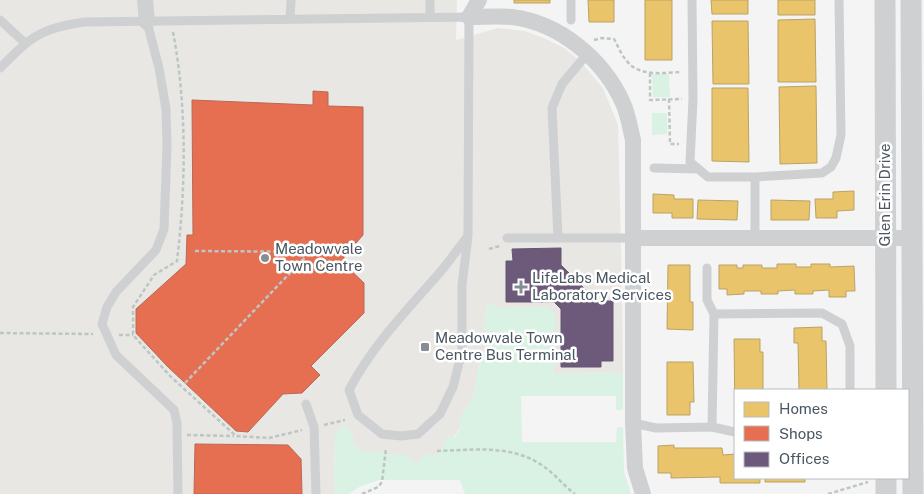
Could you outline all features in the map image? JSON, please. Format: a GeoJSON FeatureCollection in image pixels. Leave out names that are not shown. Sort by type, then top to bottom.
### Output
{"type":"FeatureCollection","features":[{"type":"Feature","properties":{"kind":"street"},"geometry":{"type":"LineString","coordinates":[[145,0],[147,22]]}},
{"type":"Feature","properties":{"kind":"street"},"geometry":{"type":"LineString","coordinates":[[464,0],[469,17]]}},
{"type":"Feature","properties":{"kind":"street"},"geometry":{"type":"LineString","coordinates":[[469,17],[479,0]]}},
{"type":"Feature","properties":{"kind":"street","name":"Glen Erin Drive"},"geometry":{"type":"LineString","coordinates":[[885,0],[886,389]]}},
{"type":"Feature","properties":{"kind":"street","name":"Glen Erin Drive"},"geometry":{"type":"LineString","coordinates":[[911,0],[918,100],[912,238],[913,494]]}},
{"type":"Feature","properties":{"kind":"street"},"geometry":{"type":"LineString","coordinates":[[469,17],[513,17],[540,24],[590,47],[623,104],[633,140],[633,423],[635,468],[643,494]]}},
{"type":"Feature","properties":{"kind":"street"},"geometry":{"type":"LineString","coordinates":[[633,238],[912,238]]}},
{"type":"Feature","properties":{"kind":"street"},"geometry":{"type":"LineString","coordinates":[[877,480],[886,494]]}},
{"type":"Feature","properties":{"kind":"lane"},"geometry":{"type":"LineString","coordinates":[[290,0],[290,19]]}},
{"type":"Feature","properties":{"kind":"lane"},"geometry":{"type":"LineString","coordinates":[[430,0],[430,16]]}},
{"type":"Feature","properties":{"kind":"lane"},"geometry":{"type":"LineString","coordinates":[[571,0],[571,20]]}},
{"type":"Feature","properties":{"kind":"lane"},"geometry":{"type":"LineString","coordinates":[[692,0],[693,99],[690,162],[708,177],[754,177],[822,173],[831,167],[836,158],[841,134],[839,0]]}},
{"type":"Feature","properties":{"kind":"lane"},"geometry":{"type":"LineString","coordinates":[[0,68],[26,43],[44,30],[85,22],[430,16],[469,17],[468,236],[462,285],[462,351],[453,387],[440,414],[418,434],[401,436],[382,434],[358,416],[348,390],[368,358],[402,314],[436,277],[468,236]]}},
{"type":"Feature","properties":{"kind":"lane"},"geometry":{"type":"LineString","coordinates":[[0,20],[26,43]]}},
{"type":"Feature","properties":{"kind":"lane"},"geometry":{"type":"LineString","coordinates":[[147,22],[159,68],[166,109],[167,147],[164,229],[156,250],[116,292],[102,324],[116,355],[174,410],[177,435],[178,494]]}},
{"type":"Feature","properties":{"kind":"lane"},"geometry":{"type":"LineString","coordinates":[[558,238],[552,108],[562,84],[590,47]]}},
{"type":"Feature","properties":{"kind":"lane"},"geometry":{"type":"LineString","coordinates":[[654,168],[699,169]]}},
{"type":"Feature","properties":{"kind":"lane"},"geometry":{"type":"LineString","coordinates":[[754,177],[755,238]]}},
{"type":"Feature","properties":{"kind":"lane"},"geometry":{"type":"LineString","coordinates":[[507,238],[633,238]]}},
{"type":"Feature","properties":{"kind":"lane"},"geometry":{"type":"LineString","coordinates":[[707,268],[707,300],[714,314],[712,427]]}},
{"type":"Feature","properties":{"kind":"lane"},"geometry":{"type":"LineString","coordinates":[[714,314],[822,313],[842,324],[850,346],[850,389]]}},
{"type":"Feature","properties":{"kind":"lane"},"geometry":{"type":"LineString","coordinates":[[306,404],[314,427],[316,494]]}},
{"type":"Feature","properties":{"kind":"lane"},"geometry":{"type":"LineString","coordinates":[[633,423],[656,428],[712,427],[734,432]]}},
{"type":"Feature","properties":{"kind":"path"},"geometry":{"type":"LineString","coordinates":[[171,22],[183,125],[183,189],[177,260],[154,275],[133,307],[133,335],[171,377],[236,436]]}},
{"type":"Feature","properties":{"kind":"path"},"geometry":{"type":"LineString","coordinates":[[590,47],[602,38],[614,39],[626,62],[642,71],[650,73],[692,72]]}},
{"type":"Feature","properties":{"kind":"path"},"geometry":{"type":"LineString","coordinates":[[650,73],[650,100],[693,99]]}},
{"type":"Feature","properties":{"kind":"path"},"geometry":{"type":"LineString","coordinates":[[669,99],[670,144],[691,145]]}},
{"type":"Feature","properties":{"kind":"path"},"geometry":{"type":"LineString","coordinates":[[195,251],[344,252]]}},
{"type":"Feature","properties":{"kind":"path"},"geometry":{"type":"LineString","coordinates":[[186,383],[310,252]]}},
{"type":"Feature","properties":{"kind":"path"},"geometry":{"type":"LineString","coordinates":[[0,333],[133,335]]}},
{"type":"Feature","properties":{"kind":"path"},"geometry":{"type":"LineString","coordinates":[[177,435],[269,438],[345,420]]}},
{"type":"Feature","properties":{"kind":"path"},"geometry":{"type":"LineString","coordinates":[[362,494],[378,487],[382,482],[386,448]]}},
{"type":"Feature","properties":{"kind":"path"},"geometry":{"type":"LineString","coordinates":[[437,452],[504,450],[530,458],[543,466],[575,494]]}},
{"type":"Feature","properties":{"kind":"path"},"geometry":{"type":"LineString","coordinates":[[828,494],[877,480]]}},
{"type":"Feature","properties":{"kind":"shaded area","name":"Meadowvale Town Centre"},"geometry":{"type":"Polygon","coordinates":[[[0,0],[457,0],[456,40],[498,28],[525,31],[564,48],[580,61],[603,88],[618,125],[623,373],[554,374],[547,307],[500,308],[487,302],[484,332],[490,340],[488,351],[480,358],[474,396],[459,420],[462,425],[453,438],[449,436],[437,455],[424,456],[419,463],[358,450],[352,441],[335,435],[334,494],[0,494],[0,0]]]}},
{"type":"Feature","properties":{"kind":"green space"},"geometry":{"type":"Polygon","coordinates":[[[652,74],[669,74],[670,97],[653,97],[652,74]]]}},
{"type":"Feature","properties":{"kind":"green space"},"geometry":{"type":"Polygon","coordinates":[[[652,113],[667,113],[667,134],[652,135],[652,113]]]}},
{"type":"Feature","properties":{"kind":"green space"},"geometry":{"type":"Polygon","coordinates":[[[487,302],[500,308],[547,307],[555,314],[554,374],[623,373],[623,410],[616,410],[616,396],[521,396],[522,442],[616,442],[617,427],[623,427],[624,472],[631,494],[465,494],[460,480],[379,480],[359,487],[349,494],[334,494],[335,435],[343,425],[354,435],[352,441],[358,450],[409,456],[410,461],[419,463],[423,456],[437,455],[449,436],[454,438],[462,426],[459,420],[474,396],[480,358],[488,351],[490,340],[484,332],[487,302]]]}},
{"type":"Feature","properties":{"kind":"building: Homes"},"geometry":{"type":"Polygon","coordinates":[[[514,0],[550,0],[550,3],[514,3],[514,0]]]}},
{"type":"Feature","properties":{"kind":"building: Homes"},"geometry":{"type":"Polygon","coordinates":[[[588,0],[614,0],[614,22],[589,22],[588,0]]]}},
{"type":"Feature","properties":{"kind":"building: Homes"},"geometry":{"type":"Polygon","coordinates":[[[645,0],[672,0],[672,60],[645,60],[645,0]]]}},
{"type":"Feature","properties":{"kind":"building: Homes"},"geometry":{"type":"Polygon","coordinates":[[[711,0],[748,0],[748,14],[712,14],[711,0]]]}},
{"type":"Feature","properties":{"kind":"building: Homes"},"geometry":{"type":"Polygon","coordinates":[[[778,0],[815,0],[815,15],[778,15],[778,0]]]}},
{"type":"Feature","properties":{"kind":"building: Homes"},"geometry":{"type":"Polygon","coordinates":[[[815,19],[816,82],[778,82],[778,20],[815,19]]]}},
{"type":"Feature","properties":{"kind":"building: Homes"},"geometry":{"type":"Polygon","coordinates":[[[712,21],[748,21],[749,84],[713,84],[712,21]]]}},
{"type":"Feature","properties":{"kind":"building: Homes"},"geometry":{"type":"Polygon","coordinates":[[[816,86],[817,163],[780,164],[779,87],[816,86]]]}},
{"type":"Feature","properties":{"kind":"building: Homes"},"geometry":{"type":"Polygon","coordinates":[[[712,88],[748,88],[749,162],[712,161],[712,88]]]}},
{"type":"Feature","properties":{"kind":"building: Homes"},"geometry":{"type":"Polygon","coordinates":[[[854,191],[854,210],[837,211],[837,218],[816,218],[815,199],[833,199],[833,192],[854,191]]]}},
{"type":"Feature","properties":{"kind":"building: Homes"},"geometry":{"type":"Polygon","coordinates":[[[653,194],[674,195],[674,199],[693,199],[693,218],[672,218],[672,213],[653,213],[653,194]]]}},
{"type":"Feature","properties":{"kind":"building: Homes"},"geometry":{"type":"Polygon","coordinates":[[[698,200],[738,201],[737,220],[697,219],[698,200]]]}},
{"type":"Feature","properties":{"kind":"building: Homes"},"geometry":{"type":"Polygon","coordinates":[[[771,200],[810,201],[809,220],[771,220],[771,200]]]}},
{"type":"Feature","properties":{"kind":"building: Homes"},"geometry":{"type":"Polygon","coordinates":[[[777,264],[796,264],[796,267],[811,267],[811,264],[830,264],[830,267],[854,266],[855,291],[846,291],[846,297],[829,297],[829,290],[813,291],[813,294],[795,294],[795,290],[778,291],[778,294],[744,291],[744,294],[727,295],[727,289],[719,289],[719,265],[737,265],[737,268],[743,268],[743,265],[762,265],[762,268],[777,268],[777,264]]]}},
{"type":"Feature","properties":{"kind":"building: Homes"},"geometry":{"type":"Polygon","coordinates":[[[668,265],[690,265],[690,302],[693,302],[693,330],[667,329],[668,265]]]}},
{"type":"Feature","properties":{"kind":"building: Homes"},"geometry":{"type":"Polygon","coordinates":[[[822,327],[822,341],[826,341],[827,389],[799,389],[798,343],[794,343],[794,328],[822,327]]]}},
{"type":"Feature","properties":{"kind":"building: Homes"},"geometry":{"type":"Polygon","coordinates":[[[734,339],[760,339],[760,352],[763,352],[763,389],[735,389],[734,339]]]}},
{"type":"Feature","properties":{"kind":"building: Homes"},"geometry":{"type":"Polygon","coordinates":[[[667,362],[693,362],[694,402],[690,402],[690,415],[667,415],[667,362]]]}},
{"type":"Feature","properties":{"kind":"building: Homes"},"geometry":{"type":"Polygon","coordinates":[[[658,446],[722,448],[723,455],[734,454],[734,479],[760,479],[760,483],[720,483],[720,477],[671,478],[671,473],[658,473],[658,446]]]}},
{"type":"Feature","properties":{"kind":"building: Homes"},"geometry":{"type":"Polygon","coordinates":[[[765,479],[805,479],[805,482],[765,482],[765,479]]]}},
{"type":"Feature","properties":{"kind":"building: Shops","name":"Meadowvale Town Centre"},"geometry":{"type":"Polygon","coordinates":[[[313,91],[328,92],[328,106],[363,107],[363,235],[356,243],[344,243],[344,264],[364,283],[364,313],[311,366],[320,375],[302,393],[283,394],[248,432],[236,431],[167,366],[136,333],[136,309],[186,264],[187,235],[193,235],[192,100],[313,105],[313,91]]]}},
{"type":"Feature","properties":{"kind":"building: Shops"},"geometry":{"type":"Polygon","coordinates":[[[195,444],[288,445],[301,459],[302,494],[194,494],[195,444]]]}},
{"type":"Feature","properties":{"kind":"building: Offices"},"geometry":{"type":"Polygon","coordinates":[[[561,248],[561,265],[597,301],[613,301],[613,361],[601,361],[601,367],[561,367],[561,309],[554,302],[506,302],[506,261],[513,261],[512,249],[561,248]]]}},
{"type":"Feature","properties":{"kind":"place","name":"Meadowvale Town Centre"},"geometry":{"type":"Point","coordinates":[265,258]}},
{"type":"Feature","properties":{"kind":"place","name":"LifeLabs Medical Laboratory Services"},"geometry":{"type":"Point","coordinates":[521,287]}},
{"type":"Feature","properties":{"kind":"place","name":"Meadowvale Town Centre Bus Terminal"},"geometry":{"type":"Point","coordinates":[425,347]}}]}
